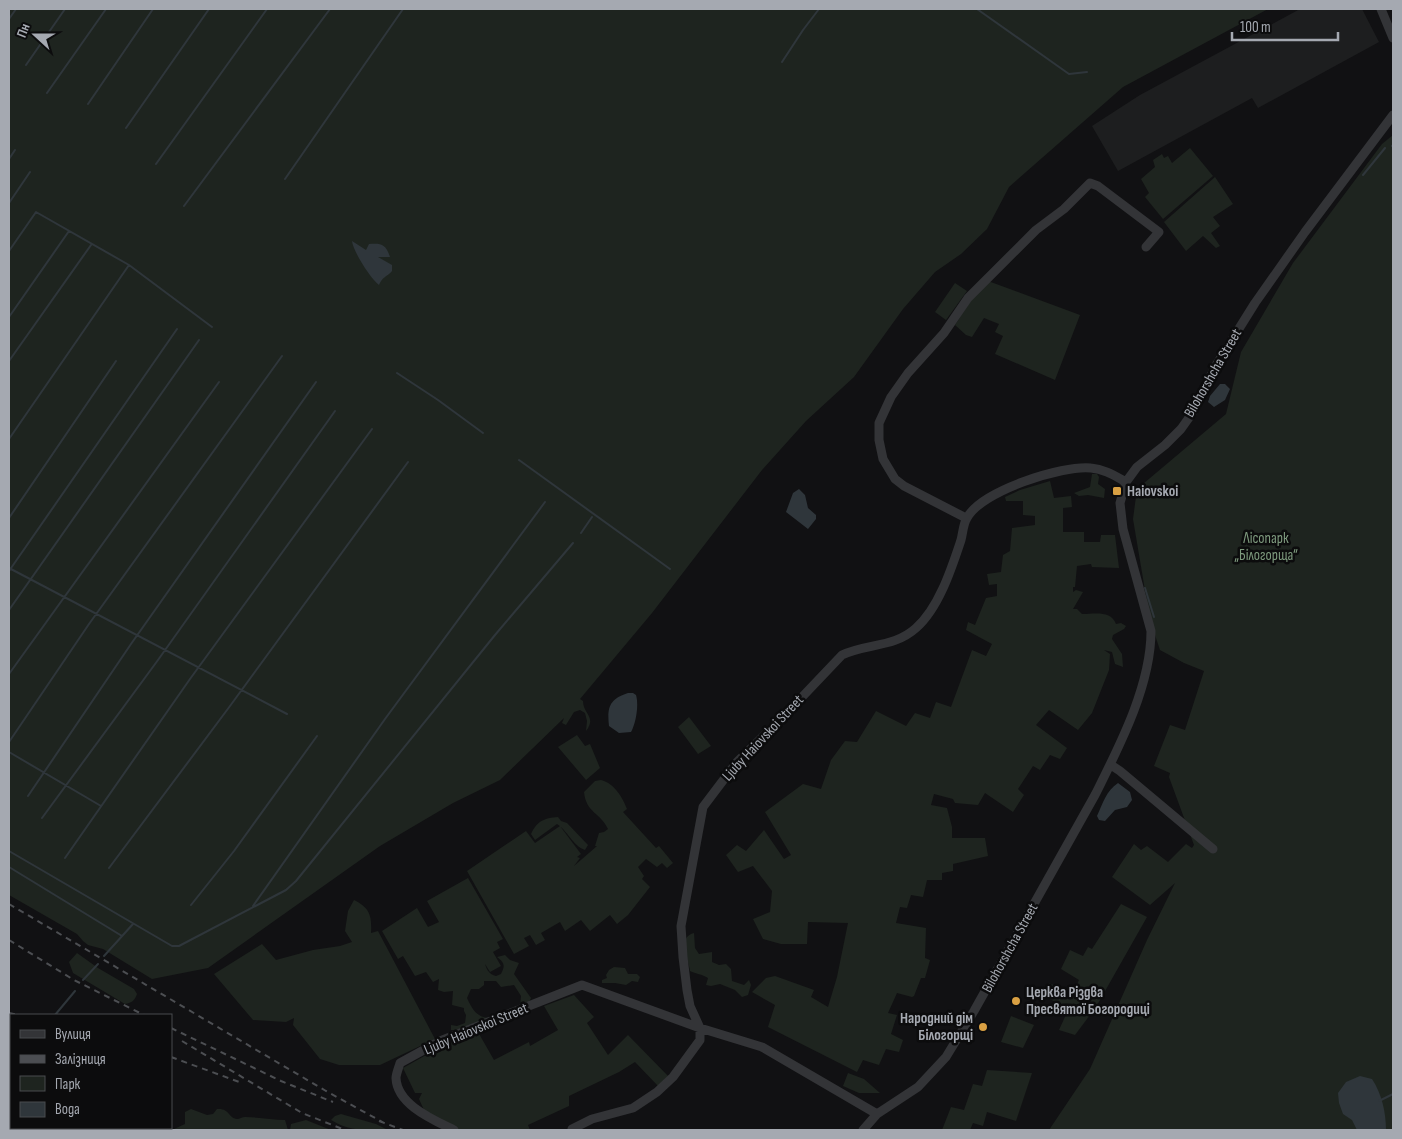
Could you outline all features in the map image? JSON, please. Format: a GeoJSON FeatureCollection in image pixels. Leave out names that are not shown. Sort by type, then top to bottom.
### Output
{"type":"FeatureCollection","features":[{"type":"Feature","properties":{"kind":"street"},"geometry":{"type":"LineString","coordinates":[[1381,9],[1393,38]]}},
{"type":"Feature","properties":{"kind":"street","name":"Bilohorshcha Street"},"geometry":{"type":"LineString","coordinates":[[862,1130],[877,1114],[918,1087],[946,1057],[1041,893],[1110,765],[1142,687],[1151,646],[1151,631],[1122,529],[1120,502],[1126,482],[1137,467],[1165,445],[1181,429],[1193,412],[1215,367],[1255,303],[1305,232],[1393,115]]}},
{"type":"Feature","properties":{"kind":"street"},"geometry":{"type":"LineString","coordinates":[[1126,482],[1097,469],[1068,469],[1003,489],[980,504],[966,518],[904,486],[895,479],[883,459],[879,440],[879,423],[891,398],[908,374],[944,333],[968,298],[1036,230],[1064,209],[1090,183],[1098,186],[1159,232],[1146,247]]}},
{"type":"Feature","properties":{"kind":"street","name":"Ljuby Haiovskoi Street"},"geometry":{"type":"LineString","coordinates":[[700,1028],[690,1006],[687,990],[681,926],[703,807],[737,762],[842,655],[851,651],[893,642],[916,628],[931,609],[948,575],[962,536],[966,518]]}},
{"type":"Feature","properties":{"kind":"street"},"geometry":{"type":"LineString","coordinates":[[1110,765],[1120,771],[1213,849]]}},
{"type":"Feature","properties":{"kind":"street","name":"Ljuby Haiovskoi Street"},"geometry":{"type":"LineString","coordinates":[[454,1130],[415,1109],[400,1090],[396,1079],[400,1063],[440,1041],[582,985],[700,1028],[762,1048],[877,1114]]}},
{"type":"Feature","properties":{"kind":"street"},"geometry":{"type":"LineString","coordinates":[[572,1129],[592,1119],[633,1108],[658,1092],[673,1077],[700,1040],[700,1028]]}},
{"type":"Feature","properties":{"kind":"shaded area"},"geometry":{"type":"Polygon","coordinates":[[[1300,9],[1362,9],[1379,42],[1258,108],[1252,98],[1118,171],[1092,126],[1140,95],[1300,9]]]}},
{"type":"Feature","properties":{"kind":"green space"},"geometry":{"type":"Polygon","coordinates":[[[9,9],[1268,9],[1123,87],[1009,187],[987,229],[961,254],[935,272],[903,309],[854,377],[806,421],[762,470],[652,613],[580,699],[583,701],[590,719],[586,731],[587,721],[585,713],[580,710],[574,712],[566,725],[562,723],[564,718],[500,780],[453,803],[380,846],[208,968],[152,979],[103,949],[88,945],[77,934],[9,895],[9,9]]]}},
{"type":"Feature","properties":{"kind":"green space","name":"Лісопарк „Білогорща“"},"geometry":{"type":"Polygon","coordinates":[[[1393,135],[1393,1130],[1049,1130],[1090,1069],[1147,940],[1175,883],[1150,905],[1112,877],[1134,844],[1141,850],[1147,846],[1168,862],[1186,844],[1192,848],[1194,845],[1169,777],[1170,773],[1154,766],[1170,725],[1185,730],[1204,671],[1160,650],[1150,620],[1133,519],[1137,489],[1226,414],[1241,352],[1293,263],[1382,144],[1393,135]]]}},
{"type":"Feature","properties":{"kind":"green space"},"geometry":{"type":"Polygon","coordinates":[[[1190,148],[1213,176],[1163,219],[1145,197],[1149,193],[1141,179],[1155,167],[1153,160],[1162,154],[1164,158],[1168,156],[1172,163],[1190,148]]]}},
{"type":"Feature","properties":{"kind":"green space"},"geometry":{"type":"Polygon","coordinates":[[[1215,177],[1233,204],[1213,217],[1220,226],[1211,233],[1220,246],[1216,248],[1203,236],[1186,251],[1164,222],[1215,177]]]}},
{"type":"Feature","properties":{"kind":"green space"},"geometry":{"type":"Polygon","coordinates":[[[988,281],[1080,315],[1055,380],[995,354],[1003,336],[995,332],[999,324],[984,318],[972,337],[966,335],[955,325],[970,302],[988,281]]]}},
{"type":"Feature","properties":{"kind":"green space"},"geometry":{"type":"Polygon","coordinates":[[[955,283],[967,291],[946,320],[935,312],[955,283]]]}},
{"type":"Feature","properties":{"kind":"green space"},"geometry":{"type":"Polygon","coordinates":[[[1092,474],[1097,474],[1099,477],[1098,484],[1105,489],[1104,498],[1088,495],[1079,496],[1074,493],[1090,487],[1092,474]]]}},
{"type":"Feature","properties":{"kind":"green space"},"geometry":{"type":"Polygon","coordinates":[[[1050,481],[1054,498],[1071,496],[1072,507],[1063,508],[1063,532],[1084,532],[1084,542],[1100,542],[1101,535],[1115,535],[1119,568],[1092,567],[1091,564],[1077,566],[1073,592],[1076,590],[1083,592],[1073,609],[1077,609],[1082,614],[1097,613],[1106,615],[1114,620],[1116,624],[1121,623],[1126,626],[1113,635],[1112,639],[1122,654],[1123,667],[1115,664],[1112,652],[1104,650],[1110,654],[1109,670],[1092,713],[1078,730],[1049,710],[1036,725],[1067,748],[1060,759],[1050,755],[1040,770],[1033,766],[1018,789],[1024,795],[1013,812],[985,793],[978,805],[955,803],[953,799],[934,794],[931,805],[947,808],[952,827],[952,838],[985,838],[988,856],[953,864],[953,871],[942,873],[942,880],[927,880],[923,897],[911,895],[907,908],[900,907],[896,923],[926,928],[925,958],[930,960],[925,978],[921,978],[914,996],[897,993],[888,1013],[897,1015],[891,1034],[903,1040],[899,1052],[886,1049],[879,1065],[863,1060],[857,1072],[768,1027],[775,1005],[752,992],[766,978],[775,976],[814,990],[811,997],[828,1007],[837,977],[848,923],[808,922],[807,944],[781,944],[763,939],[753,919],[770,912],[772,891],[753,866],[738,872],[726,855],[737,845],[746,851],[764,830],[784,859],[791,855],[765,812],[803,784],[821,789],[831,760],[845,741],[857,742],[876,711],[906,726],[915,713],[930,718],[936,702],[951,707],[972,650],[986,656],[992,644],[966,630],[968,622],[975,625],[986,598],[997,596],[997,584],[989,585],[987,574],[1001,572],[1003,555],[1010,551],[1012,528],[1035,525],[1035,516],[1023,515],[1023,501],[1006,501],[1005,497],[1020,490],[1050,481]]]}},
{"type":"Feature","properties":{"kind":"green space"},"geometry":{"type":"Polygon","coordinates":[[[689,717],[711,746],[698,754],[678,727],[689,717]]]}},
{"type":"Feature","properties":{"kind":"green space"},"geometry":{"type":"Polygon","coordinates":[[[577,735],[585,746],[590,744],[600,768],[586,780],[558,747],[577,735]]]}},
{"type":"Feature","properties":{"kind":"green space"},"geometry":{"type":"Polygon","coordinates":[[[601,780],[610,784],[617,791],[627,809],[623,812],[656,848],[659,846],[673,863],[667,868],[662,863],[657,867],[646,859],[638,867],[644,876],[642,879],[650,887],[628,915],[617,924],[610,915],[590,931],[581,920],[565,931],[560,922],[541,933],[545,940],[536,945],[530,935],[524,938],[529,946],[514,954],[467,871],[526,831],[535,843],[560,826],[581,854],[577,857],[580,858],[574,866],[597,846],[595,846],[599,833],[608,829],[602,819],[591,809],[585,799],[584,792],[595,781],[601,780]]]}},
{"type":"Feature","properties":{"kind":"green space"},"geometry":{"type":"Polygon","coordinates":[[[558,817],[561,821],[567,823],[588,845],[585,850],[577,845],[557,824],[535,840],[531,834],[538,823],[545,819],[558,817]]]}},
{"type":"Feature","properties":{"kind":"green space"},"geometry":{"type":"Polygon","coordinates":[[[468,878],[503,939],[497,942],[500,948],[493,952],[501,966],[490,972],[485,964],[487,968],[490,973],[496,976],[501,974],[504,965],[497,957],[505,955],[510,960],[519,963],[514,974],[531,998],[528,1004],[520,1007],[521,996],[514,985],[501,987],[496,981],[484,981],[484,985],[479,989],[471,989],[467,998],[478,1015],[490,1018],[463,1031],[451,1030],[451,1025],[457,1026],[465,1023],[466,1015],[464,1008],[452,1005],[453,991],[444,992],[438,990],[439,979],[433,982],[426,972],[415,976],[403,956],[398,959],[382,931],[417,908],[428,927],[439,922],[427,901],[468,878]]]}},
{"type":"Feature","properties":{"kind":"green space"},"geometry":{"type":"Polygon","coordinates":[[[354,900],[367,909],[371,922],[371,933],[378,931],[435,1039],[380,1065],[339,1065],[320,1059],[293,1025],[294,1018],[286,1022],[253,1020],[214,974],[262,944],[276,960],[352,942],[345,931],[348,911],[354,900]]]}},
{"type":"Feature","properties":{"kind":"green space"},"geometry":{"type":"Polygon","coordinates":[[[1121,904],[1147,917],[1096,1007],[1075,1035],[1059,1030],[1069,1008],[1043,996],[1049,983],[1073,993],[1079,980],[1061,969],[1070,950],[1083,956],[1088,947],[1092,949],[1121,904]]]}},
{"type":"Feature","properties":{"kind":"green space"},"geometry":{"type":"Polygon","coordinates":[[[694,933],[695,948],[699,954],[712,952],[712,962],[719,965],[726,964],[731,969],[732,981],[744,985],[749,980],[751,985],[748,995],[742,997],[735,990],[720,984],[706,985],[708,978],[690,971],[685,944],[686,939],[694,933]]]}},
{"type":"Feature","properties":{"kind":"green space"},"geometry":{"type":"Polygon","coordinates":[[[77,953],[134,989],[137,994],[134,1000],[125,1004],[73,973],[69,962],[77,953]]]}},
{"type":"Feature","properties":{"kind":"green space"},"geometry":{"type":"Polygon","coordinates":[[[614,967],[625,968],[628,974],[637,974],[640,977],[638,982],[632,981],[626,985],[602,983],[602,980],[607,978],[606,975],[609,970],[614,967]]]}},
{"type":"Feature","properties":{"kind":"green space"},"geometry":{"type":"Polygon","coordinates":[[[574,995],[594,1017],[587,1023],[608,1055],[628,1035],[668,1076],[659,1087],[635,1062],[619,1072],[569,1096],[569,1106],[528,1125],[530,1130],[455,1130],[424,1110],[419,1099],[422,1093],[415,1093],[403,1068],[444,1045],[478,1032],[494,1060],[529,1042],[530,1046],[558,1030],[544,1006],[574,995]]]}},
{"type":"Feature","properties":{"kind":"green space"},"geometry":{"type":"Polygon","coordinates":[[[1011,1016],[1034,1025],[1023,1048],[1001,1042],[1011,1016]]]}},
{"type":"Feature","properties":{"kind":"green space"},"geometry":{"type":"Polygon","coordinates":[[[987,1070],[1032,1073],[1016,1121],[987,1112],[983,1126],[973,1123],[970,1130],[942,1130],[951,1107],[964,1110],[973,1084],[982,1086],[987,1070]]]}},
{"type":"Feature","properties":{"kind":"green space"},"geometry":{"type":"Polygon","coordinates":[[[848,1073],[864,1079],[880,1093],[859,1093],[843,1086],[848,1073]]]}},
{"type":"Feature","properties":{"kind":"green space"},"geometry":{"type":"Polygon","coordinates":[[[191,1109],[207,1115],[213,1114],[217,1109],[221,1109],[237,1119],[245,1117],[285,1120],[288,1130],[165,1130],[174,1129],[185,1124],[185,1112],[191,1109]]]}},
{"type":"Feature","properties":{"kind":"green space"},"geometry":{"type":"Polygon","coordinates":[[[341,1114],[376,1124],[388,1130],[366,1130],[345,1127],[331,1120],[341,1114]]]}},
{"type":"Feature","properties":{"kind":"green space"},"geometry":{"type":"Polygon","coordinates":[[[306,1120],[331,1130],[290,1130],[291,1124],[306,1120]]]}},
{"type":"Feature","properties":{"kind":"water"},"geometry":{"type":"Polygon","coordinates":[[[352,241],[366,250],[369,244],[380,244],[387,249],[390,257],[378,257],[392,265],[392,271],[379,285],[362,264],[352,241]]]}},
{"type":"Feature","properties":{"kind":"water"},"geometry":{"type":"Polygon","coordinates":[[[1220,384],[1225,384],[1230,389],[1225,400],[1214,407],[1208,402],[1210,396],[1220,384]]]}},
{"type":"Feature","properties":{"kind":"water"},"geometry":{"type":"Polygon","coordinates":[[[799,489],[805,495],[808,508],[816,515],[816,519],[808,529],[786,512],[793,493],[799,489]]]}},
{"type":"Feature","properties":{"kind":"water"},"geometry":{"type":"Polygon","coordinates":[[[628,693],[636,695],[636,719],[631,732],[619,733],[609,726],[609,709],[613,701],[628,693]]]}},
{"type":"Feature","properties":{"kind":"water"},"geometry":{"type":"Polygon","coordinates":[[[1118,783],[1130,792],[1132,800],[1127,807],[1115,810],[1105,821],[1099,820],[1097,816],[1105,798],[1118,783]]]}},
{"type":"Feature","properties":{"kind":"water"},"geometry":{"type":"Polygon","coordinates":[[[1360,1076],[1372,1079],[1378,1091],[1383,1104],[1386,1130],[1357,1130],[1352,1120],[1343,1114],[1338,1093],[1346,1082],[1360,1076]]]}},
{"type":"Feature","properties":{"kind":"waterway"},"geometry":{"type":"LineString","coordinates":[[9,19],[16,9]]}},
{"type":"Feature","properties":{"kind":"waterway"},"geometry":{"type":"LineString","coordinates":[[26,65],[65,9]]}},
{"type":"Feature","properties":{"kind":"waterway"},"geometry":{"type":"LineString","coordinates":[[47,93],[106,9]]}},
{"type":"Feature","properties":{"kind":"waterway"},"geometry":{"type":"LineString","coordinates":[[88,104],[153,9]]}},
{"type":"Feature","properties":{"kind":"waterway"},"geometry":{"type":"LineString","coordinates":[[126,128],[209,9]]}},
{"type":"Feature","properties":{"kind":"waterway"},"geometry":{"type":"LineString","coordinates":[[156,164],[267,9]]}},
{"type":"Feature","properties":{"kind":"waterway"},"geometry":{"type":"LineString","coordinates":[[184,206],[330,9]]}},
{"type":"Feature","properties":{"kind":"waterway"},"geometry":{"type":"LineString","coordinates":[[285,179],[403,9]]}},
{"type":"Feature","properties":{"kind":"waterway"},"geometry":{"type":"LineString","coordinates":[[782,62],[819,9]]}},
{"type":"Feature","properties":{"kind":"waterway"},"geometry":{"type":"LineString","coordinates":[[977,9],[1069,74],[1087,72]]}},
{"type":"Feature","properties":{"kind":"waterway"},"geometry":{"type":"LineString","coordinates":[[1363,175],[1385,148]]}},
{"type":"Feature","properties":{"kind":"waterway"},"geometry":{"type":"LineString","coordinates":[[9,159],[15,150]]}},
{"type":"Feature","properties":{"kind":"waterway"},"geometry":{"type":"LineString","coordinates":[[9,203],[30,172]]}},
{"type":"Feature","properties":{"kind":"waterway"},"geometry":{"type":"LineString","coordinates":[[9,251],[36,212],[129,265],[9,439]]}},
{"type":"Feature","properties":{"kind":"waterway"},"geometry":{"type":"LineString","coordinates":[[9,317],[69,231]]}},
{"type":"Feature","properties":{"kind":"waterway"},"geometry":{"type":"LineString","coordinates":[[9,361],[91,245]]}},
{"type":"Feature","properties":{"kind":"waterway"},"geometry":{"type":"LineString","coordinates":[[129,265],[212,327]]}},
{"type":"Feature","properties":{"kind":"waterway"},"geometry":{"type":"LineString","coordinates":[[9,571],[177,329]]}},
{"type":"Feature","properties":{"kind":"waterway"},"geometry":{"type":"LineString","coordinates":[[9,610],[199,340]]}},
{"type":"Feature","properties":{"kind":"waterway"},"geometry":{"type":"LineString","coordinates":[[9,742],[89,624],[282,356]]}},
{"type":"Feature","properties":{"kind":"waterway"},"geometry":{"type":"LineString","coordinates":[[9,518],[116,361]]}},
{"type":"Feature","properties":{"kind":"waterway"},"geometry":{"type":"LineString","coordinates":[[397,373],[483,433]]}},
{"type":"Feature","properties":{"kind":"waterway"},"geometry":{"type":"LineString","coordinates":[[9,674],[219,382]]}},
{"type":"Feature","properties":{"kind":"waterway"},"geometry":{"type":"LineString","coordinates":[[28,796],[131,644],[316,382]]}},
{"type":"Feature","properties":{"kind":"waterway"},"geometry":{"type":"LineString","coordinates":[[42,818],[158,660],[335,411]]}},
{"type":"Feature","properties":{"kind":"waterway"},"geometry":{"type":"LineString","coordinates":[[65,858],[190,679],[372,429]]}},
{"type":"Feature","properties":{"kind":"waterway"},"geometry":{"type":"LineString","coordinates":[[519,460],[670,569]]}},
{"type":"Feature","properties":{"kind":"waterway"},"geometry":{"type":"LineString","coordinates":[[109,868],[408,462]]}},
{"type":"Feature","properties":{"kind":"waterway"},"geometry":{"type":"LineString","coordinates":[[253,906],[385,719],[545,502]]}},
{"type":"Feature","properties":{"kind":"waterway"},"geometry":{"type":"LineString","coordinates":[[581,533],[592,517]]}},
{"type":"Feature","properties":{"kind":"waterway"},"geometry":{"type":"LineString","coordinates":[[9,851],[172,946],[179,946],[286,890],[296,881],[495,635],[573,543]]}},
{"type":"Feature","properties":{"kind":"waterway"},"geometry":{"type":"LineString","coordinates":[[9,568],[287,714]]}},
{"type":"Feature","properties":{"kind":"waterway"},"geometry":{"type":"LineString","coordinates":[[1145,588],[1154,617]]}},
{"type":"Feature","properties":{"kind":"waterway"},"geometry":{"type":"LineString","coordinates":[[191,905],[234,851],[317,736]]}},
{"type":"Feature","properties":{"kind":"waterway"},"geometry":{"type":"LineString","coordinates":[[9,752],[101,806]]}},
{"type":"Feature","properties":{"kind":"waterway"},"geometry":{"type":"LineString","coordinates":[[9,867],[122,936]]}},
{"type":"Feature","properties":{"kind":"waterway"},"geometry":{"type":"LineString","coordinates":[[104,956],[133,924]]}},
{"type":"Feature","properties":{"kind":"waterway"},"geometry":{"type":"LineString","coordinates":[[83,980],[98,964]]}},
{"type":"Feature","properties":{"kind":"waterway"},"geometry":{"type":"LineString","coordinates":[[56,1014],[75,991]]}},
{"type":"Feature","properties":{"kind":"waterway"},"geometry":{"type":"LineString","coordinates":[[1379,1101],[1393,1094]]}},
{"type":"Feature","properties":{"kind":"railway"},"geometry":{"type":"LineString","coordinates":[[9,904],[326,1091],[386,1124]]}},
{"type":"Feature","properties":{"kind":"railway"},"geometry":{"type":"LineString","coordinates":[[9,940],[74,980],[142,1014]]}},
{"type":"Feature","properties":{"kind":"railway"},"geometry":{"type":"LineString","coordinates":[[9,1013],[14,1014]]}},
{"type":"Feature","properties":{"kind":"railway"},"geometry":{"type":"LineString","coordinates":[[172,1028],[281,1081],[333,1102]]}},
{"type":"Feature","properties":{"kind":"railway"},"geometry":{"type":"LineString","coordinates":[[182,1041],[302,1113],[345,1130]]}},
{"type":"Feature","properties":{"kind":"railway"},"geometry":{"type":"LineString","coordinates":[[172,1057],[242,1083]]}},
{"type":"Feature","properties":{"kind":"railway"},"geometry":{"type":"LineString","coordinates":[[379,1121],[403,1130]]}},
{"type":"Feature","properties":{"kind":"place","name":"Haiovskoi"},"geometry":{"type":"Point","coordinates":[1117,491]}},
{"type":"Feature","properties":{"kind":"place","name":"Церква Різдва Пресвятої Богородиці"},"geometry":{"type":"Point","coordinates":[1016,1001]}},
{"type":"Feature","properties":{"kind":"place","name":"Народний дім Білогорщі"},"geometry":{"type":"Point","coordinates":[983,1027]}}]}
